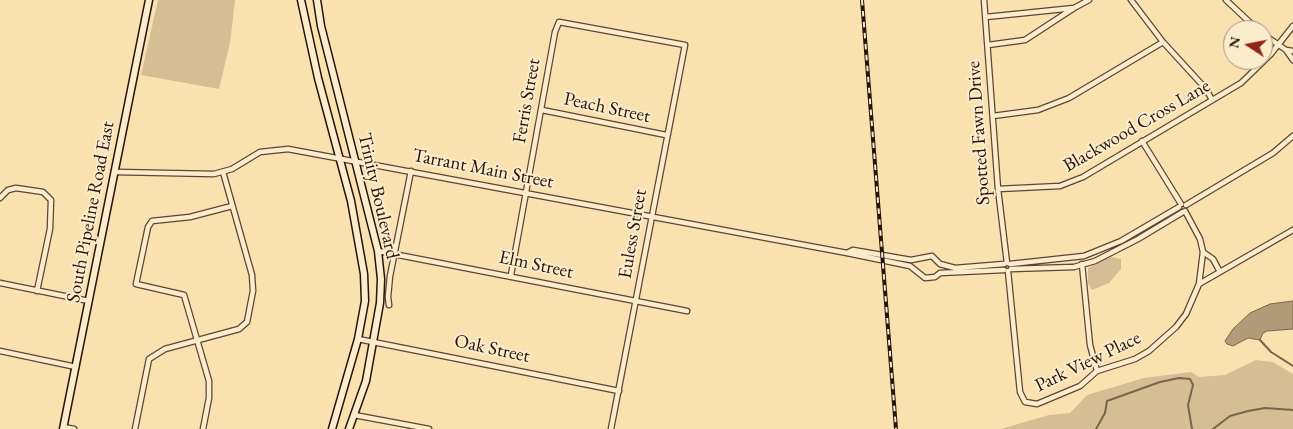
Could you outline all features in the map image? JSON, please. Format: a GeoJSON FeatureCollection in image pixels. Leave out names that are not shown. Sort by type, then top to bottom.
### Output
{"type":"FeatureCollection","features":[{"type":"Feature","properties":{"kind":"main road","name":"South Pipeline Road East"},"geometry":{"type":"LineString","coordinates":[[63,428],[116,172],[149,0]]}},
{"type":"Feature","properties":{"kind":"main road","name":"Trinity Boulevard"},"geometry":{"type":"LineString","coordinates":[[302,0],[318,78],[351,201],[364,274],[365,301],[358,339],[332,429]]}},
{"type":"Feature","properties":{"kind":"main road","name":"Trinity Boulevard"},"geometry":{"type":"LineString","coordinates":[[317,0],[321,26],[378,251],[380,303],[366,381],[350,429]]}},
{"type":"Feature","properties":{"kind":"street","name":"Spotted Fawn Drive"},"geometry":{"type":"LineString","coordinates":[[984,0],[998,189],[1020,392],[1022,400],[1028,404]]}},
{"type":"Feature","properties":{"kind":"street"},"geometry":{"type":"LineString","coordinates":[[988,45],[1025,40],[1089,0]]}},
{"type":"Feature","properties":{"kind":"street"},"geometry":{"type":"LineString","coordinates":[[1131,0],[1163,42],[1206,90],[1212,100]]}},
{"type":"Feature","properties":{"kind":"street"},"geometry":{"type":"LineString","coordinates":[[1226,0],[1247,20]]}},
{"type":"Feature","properties":{"kind":"street"},"geometry":{"type":"LineString","coordinates":[[986,16],[1074,8]]}},
{"type":"Feature","properties":{"kind":"street","name":"Euless Street"},"geometry":{"type":"LineString","coordinates":[[559,22],[685,45],[611,429]]}},
{"type":"Feature","properties":{"kind":"street","name":"Ferris Street"},"geometry":{"type":"LineString","coordinates":[[511,275],[555,32],[559,22]]}},
{"type":"Feature","properties":{"kind":"street","name":"Blackwood Cross Lane"},"geometry":{"type":"LineString","coordinates":[[998,189],[1071,184],[1241,83],[1278,45],[1293,26]]}},
{"type":"Feature","properties":{"kind":"street"},"geometry":{"type":"LineString","coordinates":[[1273,41],[1286,50],[1293,60]]}},
{"type":"Feature","properties":{"kind":"street"},"geometry":{"type":"LineString","coordinates":[[994,116],[1038,110],[1069,98],[1163,42]]}},
{"type":"Feature","properties":{"kind":"street"},"geometry":{"type":"LineString","coordinates":[[1286,50],[1293,51]]}},
{"type":"Feature","properties":{"kind":"street","name":"Peach Street"},"geometry":{"type":"LineString","coordinates":[[542,110],[666,136]]}},
{"type":"Feature","properties":{"kind":"street"},"geometry":{"type":"LineString","coordinates":[[883,259],[910,266],[925,278],[935,277],[940,273],[1007,267],[1081,257],[1121,241],[1273,153],[1293,136]]}},
{"type":"Feature","properties":{"kind":"street"},"geometry":{"type":"LineString","coordinates":[[1142,141],[1182,205],[1184,212],[1200,239],[1204,252],[1213,259],[1220,272]]}},
{"type":"Feature","properties":{"kind":"street","name":"Tarrant Main Street"},"geometry":{"type":"LineString","coordinates":[[116,172],[202,174],[223,172],[268,150],[288,148],[847,253],[853,250],[883,259]]}},
{"type":"Feature","properties":{"kind":"street"},"geometry":{"type":"LineString","coordinates":[[390,305],[388,290],[411,171]]}},
{"type":"Feature","properties":{"kind":"street"},"geometry":{"type":"LineString","coordinates":[[136,429],[149,359],[165,349],[239,329],[247,322],[254,291],[252,275],[223,172]]}},
{"type":"Feature","properties":{"kind":"street"},"geometry":{"type":"LineString","coordinates":[[0,198],[8,190],[16,188],[43,192],[51,200],[50,229],[38,291]]}},
{"type":"Feature","properties":{"kind":"street"},"geometry":{"type":"LineString","coordinates":[[203,429],[209,398],[209,381],[184,296],[136,284],[148,227],[152,221],[190,216],[232,206]]}},
{"type":"Feature","properties":{"kind":"street"},"geometry":{"type":"LineString","coordinates":[[883,259],[912,260],[932,256],[940,264],[968,268],[1064,268],[1082,265],[1112,253],[1184,212]]}},
{"type":"Feature","properties":{"kind":"street"},"geometry":{"type":"LineString","coordinates":[[1199,284],[1293,230]]}},
{"type":"Feature","properties":{"kind":"street","name":"Elm Street"},"geometry":{"type":"LineString","coordinates":[[378,251],[511,275],[687,311]]}},
{"type":"Feature","properties":{"kind":"street","name":"Park View Place"},"geometry":{"type":"LineString","coordinates":[[1028,404],[1037,404],[1080,386],[1097,371],[1135,359],[1159,343],[1186,314],[1199,284],[1204,252]]}},
{"type":"Feature","properties":{"kind":"street"},"geometry":{"type":"LineString","coordinates":[[1081,257],[1090,345],[1097,371]]}},
{"type":"Feature","properties":{"kind":"street"},"geometry":{"type":"LineString","coordinates":[[940,264],[940,273]]}},
{"type":"Feature","properties":{"kind":"street"},"geometry":{"type":"LineString","coordinates":[[0,283],[89,301]]}},
{"type":"Feature","properties":{"kind":"street","name":"Oak Street"},"geometry":{"type":"LineString","coordinates":[[358,339],[373,340],[619,391]]}},
{"type":"Feature","properties":{"kind":"street"},"geometry":{"type":"LineString","coordinates":[[0,351],[76,367]]}},
{"type":"Feature","properties":{"kind":"street"},"geometry":{"type":"LineString","coordinates":[[354,415],[428,429]]}},
{"type":"Feature","properties":{"kind":"street"},"geometry":{"type":"LineString","coordinates":[[394,429],[395,422]]}},
{"type":"Feature","properties":{"kind":"street"},"geometry":{"type":"LineString","coordinates":[[63,428],[74,429]]}},
{"type":"Feature","properties":{"kind":"shaded area"},"geometry":{"type":"Polygon","coordinates":[[[158,0],[235,0],[230,43],[219,89],[141,75],[158,0]]]}},
{"type":"Feature","properties":{"kind":"shaded area"},"geometry":{"type":"Polygon","coordinates":[[[1111,257],[1121,259],[1121,269],[1109,283],[1092,290],[1088,283],[1088,268],[1111,257]]]}},
{"type":"Feature","properties":{"kind":"shaded area"},"geometry":{"type":"Polygon","coordinates":[[[1293,301],[1293,329],[1267,331],[1263,333],[1260,340],[1248,338],[1233,346],[1225,341],[1233,329],[1250,313],[1270,304],[1293,301]]]}},
{"type":"Feature","properties":{"kind":"shaded area"},"geometry":{"type":"Polygon","coordinates":[[[1256,360],[1273,362],[1293,374],[1293,429],[1001,429],[1049,415],[1070,413],[1087,395],[1144,378],[1191,372],[1199,377],[1225,375],[1256,360]]]}},
{"type":"Feature","properties":{"kind":"waterway"},"geometry":{"type":"LineString","coordinates":[[1260,340],[1271,352],[1293,366]]}},
{"type":"Feature","properties":{"kind":"waterway"},"geometry":{"type":"LineString","coordinates":[[1096,429],[1105,413],[1107,401],[1160,382],[1179,378],[1190,379],[1193,385],[1188,405],[1192,429]]}},
{"type":"Feature","properties":{"kind":"waterway"},"geometry":{"type":"LineString","coordinates":[[1213,429],[1230,416],[1248,411],[1265,408],[1293,410]]}},
{"type":"Feature","properties":{"kind":"railway"},"geometry":{"type":"LineString","coordinates":[[862,0],[896,429]]}}]}
